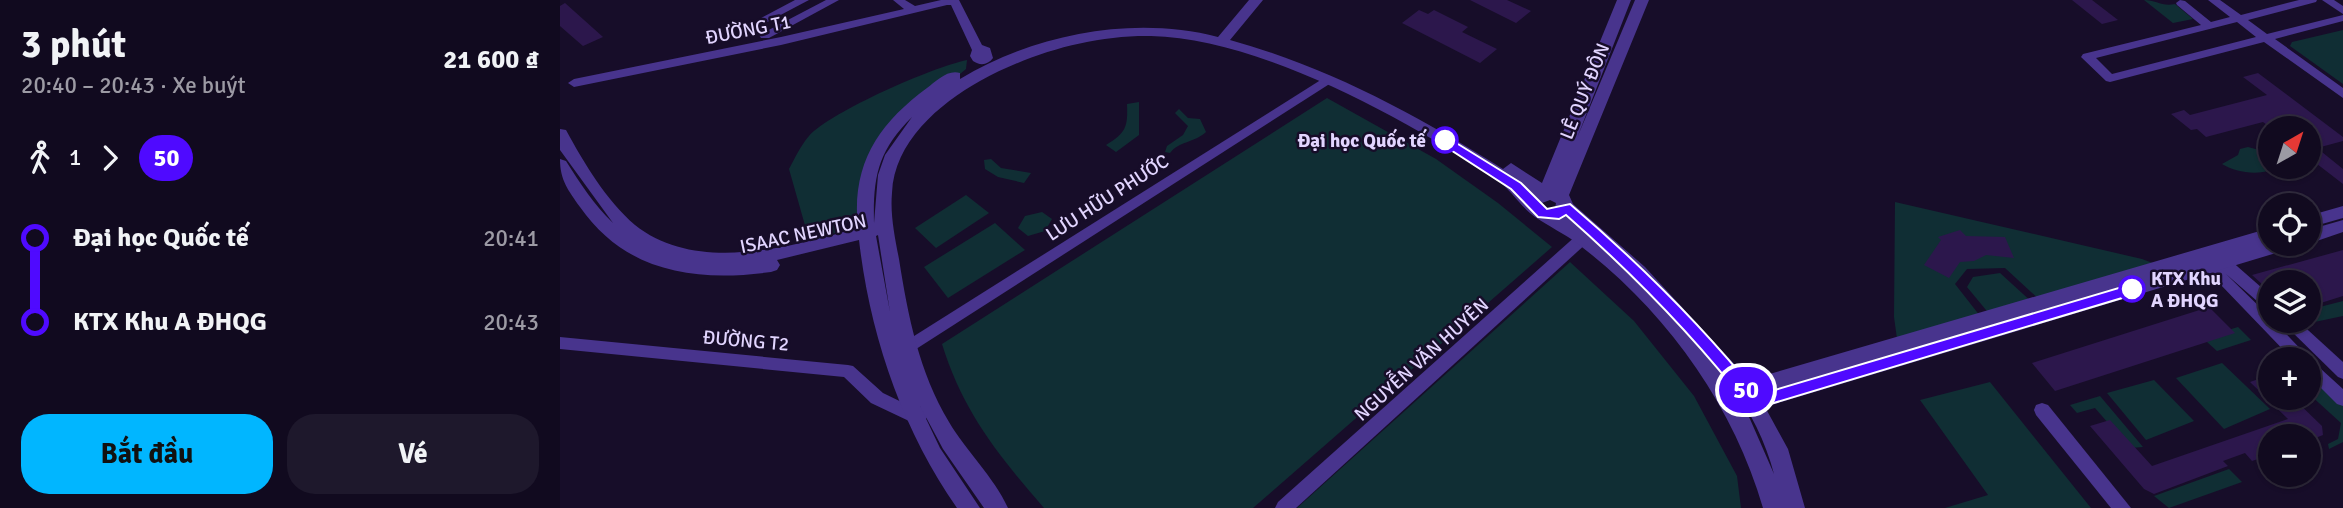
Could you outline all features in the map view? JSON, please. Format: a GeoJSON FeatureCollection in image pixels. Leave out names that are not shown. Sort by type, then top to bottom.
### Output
{"type":"FeatureCollection","features":[{"type":"Feature","properties":{"kind":"street"},"geometry":{"type":"LineString","coordinates":[[752,26],[804,0]]}},
{"type":"Feature","properties":{"kind":"street"},"geometry":{"type":"LineString","coordinates":[[765,35],[834,0]]}},
{"type":"Feature","properties":{"kind":"street"},"geometry":{"type":"LineString","coordinates":[[898,0],[919,6]]}},
{"type":"Feature","properties":{"kind":"street"},"geometry":{"type":"LineString","coordinates":[[1223,40],[1256,0]]}},
{"type":"Feature","properties":{"kind":"street","name":"LÊ QUÝ ĐÔN"},"geometry":{"type":"LineString","coordinates":[[1624,0],[1624,24]]}},
{"type":"Feature","properties":{"kind":"street","name":"LÊ QUÝ ĐÔN"},"geometry":{"type":"LineString","coordinates":[[1551,203],[1624,24],[1642,0]]}},
{"type":"Feature","properties":{"kind":"street"},"geometry":{"type":"LineString","coordinates":[[2213,0],[2343,94]]}},
{"type":"Feature","properties":{"kind":"street"},"geometry":{"type":"LineString","coordinates":[[2312,0],[2087,57],[2110,78],[2343,18]]}},
{"type":"Feature","properties":{"kind":"street"},"geometry":{"type":"LineString","coordinates":[[2327,0],[2343,10]]}},
{"type":"Feature","properties":{"kind":"street","name":"ĐƯỜNG T1"},"geometry":{"type":"LineString","coordinates":[[574,83],[793,39],[919,6],[955,2],[987,59]]}},
{"type":"Feature","properties":{"kind":"street"},"geometry":{"type":"LineString","coordinates":[[2181,4],[2209,26]]}},
{"type":"Feature","properties":{"kind":"street"},"geometry":{"type":"LineString","coordinates":[[997,508],[923,412],[891,346],[867,237],[865,180],[883,141],[905,116],[931,92],[987,59],[1123,32],[1173,33],[1223,40],[1301,60],[1374,88],[1469,141],[1639,271],[1750,395],[1778,449],[1794,508]]}},
{"type":"Feature","properties":{"kind":"street"},"geometry":{"type":"LineString","coordinates":[[1223,40],[1327,80],[1426,129],[1516,186],[1551,203],[1583,238],[1653,305],[1714,375],[1752,442],[1774,508]]}},
{"type":"Feature","properties":{"kind":"street"},"geometry":{"type":"LineString","coordinates":[[969,508],[928,445],[886,231],[883,195],[886,175],[904,138],[987,59]]}},
{"type":"Feature","properties":{"kind":"street","name":"LƯU HỮU PHƯỚC"},"geometry":{"type":"LineString","coordinates":[[908,347],[1327,80]]}},
{"type":"Feature","properties":{"kind":"street","name":"ISAAC NEWTON"},"geometry":{"type":"LineString","coordinates":[[561,137],[568,153],[612,212],[631,231],[668,249],[714,258],[764,255],[867,237]]}},
{"type":"Feature","properties":{"kind":"street","name":"ISAAC NEWTON"},"geometry":{"type":"LineString","coordinates":[[560,165],[598,219],[618,239],[660,261],[707,271],[745,269],[886,231]]}},
{"type":"Feature","properties":{"kind":"street"},"geometry":{"type":"LineString","coordinates":[[2321,218],[2343,212]]}},
{"type":"Feature","properties":{"kind":"street"},"geometry":{"type":"LineString","coordinates":[[2321,233],[2343,226]]}},
{"type":"Feature","properties":{"kind":"street","name":"NGUYỄN VĂN HUYÊN"},"geometry":{"type":"LineString","coordinates":[[1284,508],[1583,238]]}},
{"type":"Feature","properties":{"kind":"street"},"geometry":{"type":"LineString","coordinates":[[2211,259],[2258,239]]}},
{"type":"Feature","properties":{"kind":"street"},"geometry":{"type":"LineString","coordinates":[[1750,395],[2211,259],[2258,249]]}},
{"type":"Feature","properties":{"kind":"street"},"geometry":{"type":"LineString","coordinates":[[2211,259],[2258,295]]}},
{"type":"Feature","properties":{"kind":"street"},"geometry":{"type":"LineString","coordinates":[[2211,259],[2291,347]]}},
{"type":"Feature","properties":{"kind":"street"},"geometry":{"type":"LineString","coordinates":[[2301,333],[2343,372]]}},
{"type":"Feature","properties":{"kind":"street","name":"ĐƯỜNG T2"},"geometry":{"type":"LineString","coordinates":[[560,344],[848,371],[877,398],[923,412]]}},
{"type":"Feature","properties":{"kind":"street"},"geometry":{"type":"LineString","coordinates":[[2321,378],[2343,399]]}},
{"type":"Feature","properties":{"kind":"street"},"geometry":{"type":"LineString","coordinates":[[2042,410],[2122,508]]}},
{"type":"Feature","properties":{"kind":"green space"},"geometry":{"type":"Polygon","coordinates":[[[2144,0],[2166,5],[2175,4],[2193,19],[2173,23],[2144,0]]]}},
{"type":"Feature","properties":{"kind":"green space"},"geometry":{"type":"Polygon","coordinates":[[[2343,30],[2343,84],[2290,46],[2292,42],[2343,30]]]}},
{"type":"Feature","properties":{"kind":"green space"},"geometry":{"type":"Polygon","coordinates":[[[967,60],[966,69],[895,128],[873,162],[857,213],[835,233],[810,243],[789,169],[809,136],[839,115],[884,91],[931,71],[967,60]]]}},
{"type":"Feature","properties":{"kind":"green space"},"geometry":{"type":"Polygon","coordinates":[[[1327,98],[1436,159],[1498,203],[1552,247],[1253,508],[1044,508],[997,451],[971,412],[942,344],[1327,98]]]}},
{"type":"Feature","properties":{"kind":"green space"},"geometry":{"type":"Polygon","coordinates":[[[1139,102],[1139,135],[1116,152],[1106,145],[1122,133],[1127,118],[1127,104],[1139,102]]]}},
{"type":"Feature","properties":{"kind":"green space"},"geometry":{"type":"Polygon","coordinates":[[[1179,109],[1188,118],[1200,119],[1206,132],[1170,153],[1165,152],[1167,146],[1183,135],[1188,126],[1175,113],[1179,109]]]}},
{"type":"Feature","properties":{"kind":"green space"},"geometry":{"type":"Polygon","coordinates":[[[2248,147],[2258,150],[2258,173],[2235,170],[2222,164],[2238,155],[2240,149],[2248,147]]]}},
{"type":"Feature","properties":{"kind":"green space"},"geometry":{"type":"Polygon","coordinates":[[[991,159],[1001,168],[1031,173],[1024,183],[998,177],[985,169],[984,160],[991,159]]]}},
{"type":"Feature","properties":{"kind":"green space"},"geometry":{"type":"Polygon","coordinates":[[[966,195],[989,213],[936,248],[915,228],[966,195]]]}},
{"type":"Feature","properties":{"kind":"green space"},"geometry":{"type":"Polygon","coordinates":[[[1895,202],[2142,259],[2163,267],[2042,302],[2005,268],[1967,269],[1955,284],[1984,321],[1898,346],[1894,317],[1895,202]]]}},
{"type":"Feature","properties":{"kind":"green space"},"geometry":{"type":"Polygon","coordinates":[[[1042,212],[1052,219],[1045,231],[1028,236],[1018,228],[1025,216],[1042,212]]]}},
{"type":"Feature","properties":{"kind":"green space"},"geometry":{"type":"Polygon","coordinates":[[[995,223],[1025,250],[948,298],[924,267],[995,223]]]}},
{"type":"Feature","properties":{"kind":"green space"},"geometry":{"type":"Polygon","coordinates":[[[1570,262],[1634,321],[1694,396],[1737,476],[1741,508],[1297,508],[1570,262]]]}},
{"type":"Feature","properties":{"kind":"green space"},"geometry":{"type":"Polygon","coordinates":[[[2000,273],[2034,304],[1991,316],[1967,287],[1973,277],[2000,273]]]}},
{"type":"Feature","properties":{"kind":"green space"},"geometry":{"type":"Polygon","coordinates":[[[2343,301],[2343,316],[2321,321],[2321,307],[2343,301]]]}},
{"type":"Feature","properties":{"kind":"green space"},"geometry":{"type":"Polygon","coordinates":[[[2238,327],[2251,340],[2217,351],[2207,342],[2209,336],[2238,327]]]}},
{"type":"Feature","properties":{"kind":"green space"},"geometry":{"type":"Polygon","coordinates":[[[2222,363],[2258,398],[2258,410],[2268,410],[2224,429],[2176,378],[2222,363]]]}},
{"type":"Feature","properties":{"kind":"green space"},"geometry":{"type":"Polygon","coordinates":[[[2154,380],[2194,421],[2146,440],[2107,393],[2154,380]]]}},
{"type":"Feature","properties":{"kind":"green space"},"geometry":{"type":"Polygon","coordinates":[[[1990,382],[2091,508],[1945,508],[1988,495],[1920,400],[1990,382]]]}},
{"type":"Feature","properties":{"kind":"green space"},"geometry":{"type":"Polygon","coordinates":[[[2321,382],[2343,403],[2343,442],[2329,449],[2328,444],[2338,439],[2341,423],[2321,405],[2321,382]]]}},
{"type":"Feature","properties":{"kind":"green space"},"geometry":{"type":"Polygon","coordinates":[[[2100,396],[2143,447],[2130,448],[2095,408],[2077,413],[2070,405],[2100,396]]]}},
{"type":"Feature","properties":{"kind":"green space"},"geometry":{"type":"Polygon","coordinates":[[[2229,469],[2242,482],[2169,508],[2154,496],[2229,469]]]}},
{"type":"Feature","properties":{"kind":"building"},"geometry":{"type":"Polygon","coordinates":[[[1470,0],[1507,0],[1531,11],[1516,23],[1470,0]]]}},
{"type":"Feature","properties":{"kind":"building"},"geometry":{"type":"Polygon","coordinates":[[[2072,0],[2092,0],[2118,20],[2102,24],[2072,0]]]}},
{"type":"Feature","properties":{"kind":"building"},"geometry":{"type":"Polygon","coordinates":[[[565,3],[603,37],[583,46],[560,26],[560,6],[565,3]]]}},
{"type":"Feature","properties":{"kind":"building"},"geometry":{"type":"Polygon","coordinates":[[[1419,10],[1428,14],[1434,10],[1468,27],[1462,32],[1497,49],[1480,63],[1402,23],[1419,10]]]}},
{"type":"Feature","properties":{"kind":"building"},"geometry":{"type":"Polygon","coordinates":[[[2258,73],[2315,116],[2258,116],[2258,123],[2206,137],[2197,129],[2191,130],[2171,114],[2184,110],[2190,115],[2267,95],[2243,77],[2258,73]]]}},
{"type":"Feature","properties":{"kind":"building"},"geometry":{"type":"Polygon","coordinates":[[[2321,120],[2343,137],[2343,141],[2321,147],[2321,120]]]}},
{"type":"Feature","properties":{"kind":"building"},"geometry":{"type":"Polygon","coordinates":[[[2321,151],[2343,169],[2343,184],[2321,167],[2321,151]]]}},
{"type":"Feature","properties":{"kind":"building"},"geometry":{"type":"Polygon","coordinates":[[[1960,230],[1966,236],[2005,237],[2014,258],[1986,255],[1974,261],[1960,262],[1949,278],[1924,265],[1941,240],[1938,237],[1960,230]]]}},
{"type":"Feature","properties":{"kind":"building"},"geometry":{"type":"Polygon","coordinates":[[[2343,250],[2343,296],[2321,303],[2321,270],[2270,270],[2343,250]]]}},
{"type":"Feature","properties":{"kind":"building"},"geometry":{"type":"Polygon","coordinates":[[[2209,307],[2235,333],[2055,391],[2032,363],[2209,307]]]}},
{"type":"Feature","properties":{"kind":"building"},"geometry":{"type":"Polygon","coordinates":[[[2258,379],[2258,390],[2250,382],[2258,379]]]}},
{"type":"Feature","properties":{"kind":"building"},"geometry":{"type":"Polygon","coordinates":[[[2279,410],[2305,410],[2320,424],[2274,424],[2288,419],[2279,410]]]}},
{"type":"Feature","properties":{"kind":"building"},"geometry":{"type":"Polygon","coordinates":[[[2110,420],[2152,466],[2258,429],[2258,459],[2252,461],[2245,453],[2223,461],[2228,466],[2154,494],[2144,489],[2090,426],[2110,420]]]}},
{"type":"Feature","properties":{"kind":"bus line","name":"50"},"geometry":{"type":"LineString","coordinates":[[1445,140],[1516,186],[1543,214],[1559,214],[1566,207],[1639,271],[1723,362],[1754,402],[2132,289]]}},
{"type":"Feature","properties":{"kind":"place","name":"Đại học Quốc tế"},"geometry":{"type":"Point","coordinates":[1445,140]}},
{"type":"Feature","properties":{"kind":"place","name":"KTX Khu A ĐHQG"},"geometry":{"type":"Point","coordinates":[2132,289]}}]}
